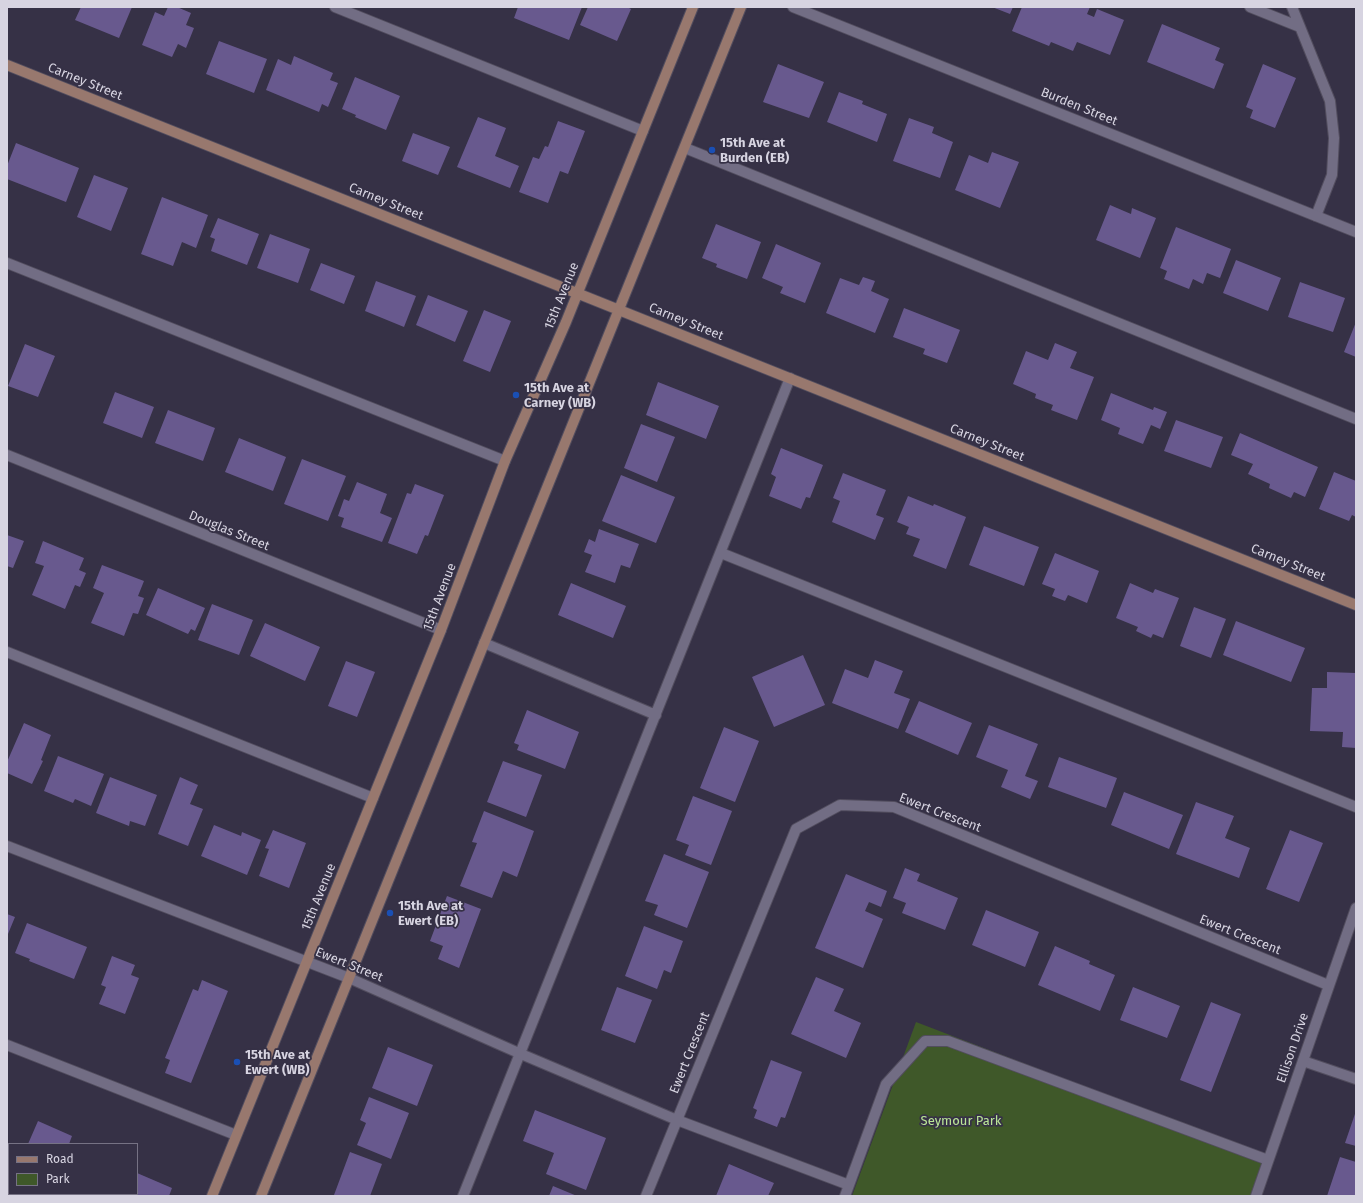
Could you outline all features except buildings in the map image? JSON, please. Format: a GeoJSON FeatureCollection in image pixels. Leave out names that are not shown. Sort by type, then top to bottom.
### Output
{"type":"FeatureCollection","features":[{"type":"Feature","properties":{"kind":"main road","name":"15th Avenue"},"geometry":{"type":"LineString","coordinates":[[212,1196],[441,630],[505,461],[578,293],[693,7]]}},
{"type":"Feature","properties":{"kind":"main road"},"geometry":{"type":"LineString","coordinates":[[260,1196],[742,7]]}},
{"type":"Feature","properties":{"kind":"main road","name":"Carney Street"},"geometry":{"type":"LineString","coordinates":[[7,65],[1356,605]]}},
{"type":"Feature","properties":{"kind":"street"},"geometry":{"type":"LineString","coordinates":[[335,7],[643,131]]}},
{"type":"Feature","properties":{"kind":"street","name":"Burden Street"},"geometry":{"type":"LineString","coordinates":[[793,7],[1356,232]]}},
{"type":"Feature","properties":{"kind":"street"},"geometry":{"type":"LineString","coordinates":[[1250,7],[1300,27]]}},
{"type":"Feature","properties":{"kind":"street"},"geometry":{"type":"LineString","coordinates":[[1292,7],[1330,101],[1334,138],[1332,175],[1316,216]]}},
{"type":"Feature","properties":{"kind":"street"},"geometry":{"type":"LineString","coordinates":[[684,148],[1356,419]]}},
{"type":"Feature","properties":{"kind":"street"},"geometry":{"type":"LineString","coordinates":[[7,263],[505,461]]}},
{"type":"Feature","properties":{"kind":"street"},"geometry":{"type":"LineString","coordinates":[[463,1196],[722,553],[790,378]]}},
{"type":"Feature","properties":{"kind":"street","name":"Douglas Street"},"geometry":{"type":"LineString","coordinates":[[7,455],[441,630]]}},
{"type":"Feature","properties":{"kind":"street"},"geometry":{"type":"LineString","coordinates":[[722,553],[1356,807]]}},
{"type":"Feature","properties":{"kind":"street"},"geometry":{"type":"LineString","coordinates":[[484,643],[656,715]]}},
{"type":"Feature","properties":{"kind":"street"},"geometry":{"type":"LineString","coordinates":[[7,652],[373,798]]}},
{"type":"Feature","properties":{"kind":"street","name":"Ewert Crescent"},"geometry":{"type":"LineString","coordinates":[[646,1196],[796,829],[840,805],[894,807],[1328,986]]}},
{"type":"Feature","properties":{"kind":"street","name":"Ewert Street"},"geometry":{"type":"LineString","coordinates":[[7,846],[349,978],[521,1054],[677,1120],[849,1185]]}},
{"type":"Feature","properties":{"kind":"street","name":"Ellison Drive"},"geometry":{"type":"LineString","coordinates":[[1256,1196],[1356,908]]}},
{"type":"Feature","properties":{"kind":"street"},"geometry":{"type":"LineString","coordinates":[[845,1196],[886,1084],[925,1041],[948,1041],[1268,1160]]}},
{"type":"Feature","properties":{"kind":"street"},"geometry":{"type":"LineString","coordinates":[[7,1045],[236,1135]]}},
{"type":"Feature","properties":{"kind":"street"},"geometry":{"type":"LineString","coordinates":[[1303,1061],[1356,1079]]}},
{"type":"Feature","properties":{"kind":"green space","name":"Seymour Park"},"geometry":{"type":"Polygon","coordinates":[[[916,1022],[1271,1158],[1258,1196],[852,1196],[916,1022]]]}},
{"type":"Feature","properties":{"kind":"place","name":"15th Ave at Burden (EB)"},"geometry":{"type":"Point","coordinates":[712,150]}},
{"type":"Feature","properties":{"kind":"place","name":"15th Ave at Carney (WB)"},"geometry":{"type":"Point","coordinates":[516,395]}},
{"type":"Feature","properties":{"kind":"place","name":"15th Ave at Ewert (EB)"},"geometry":{"type":"Point","coordinates":[390,913]}},
{"type":"Feature","properties":{"kind":"place","name":"15th Ave at Ewert (WB)"},"geometry":{"type":"Point","coordinates":[237,1062]}}]}
